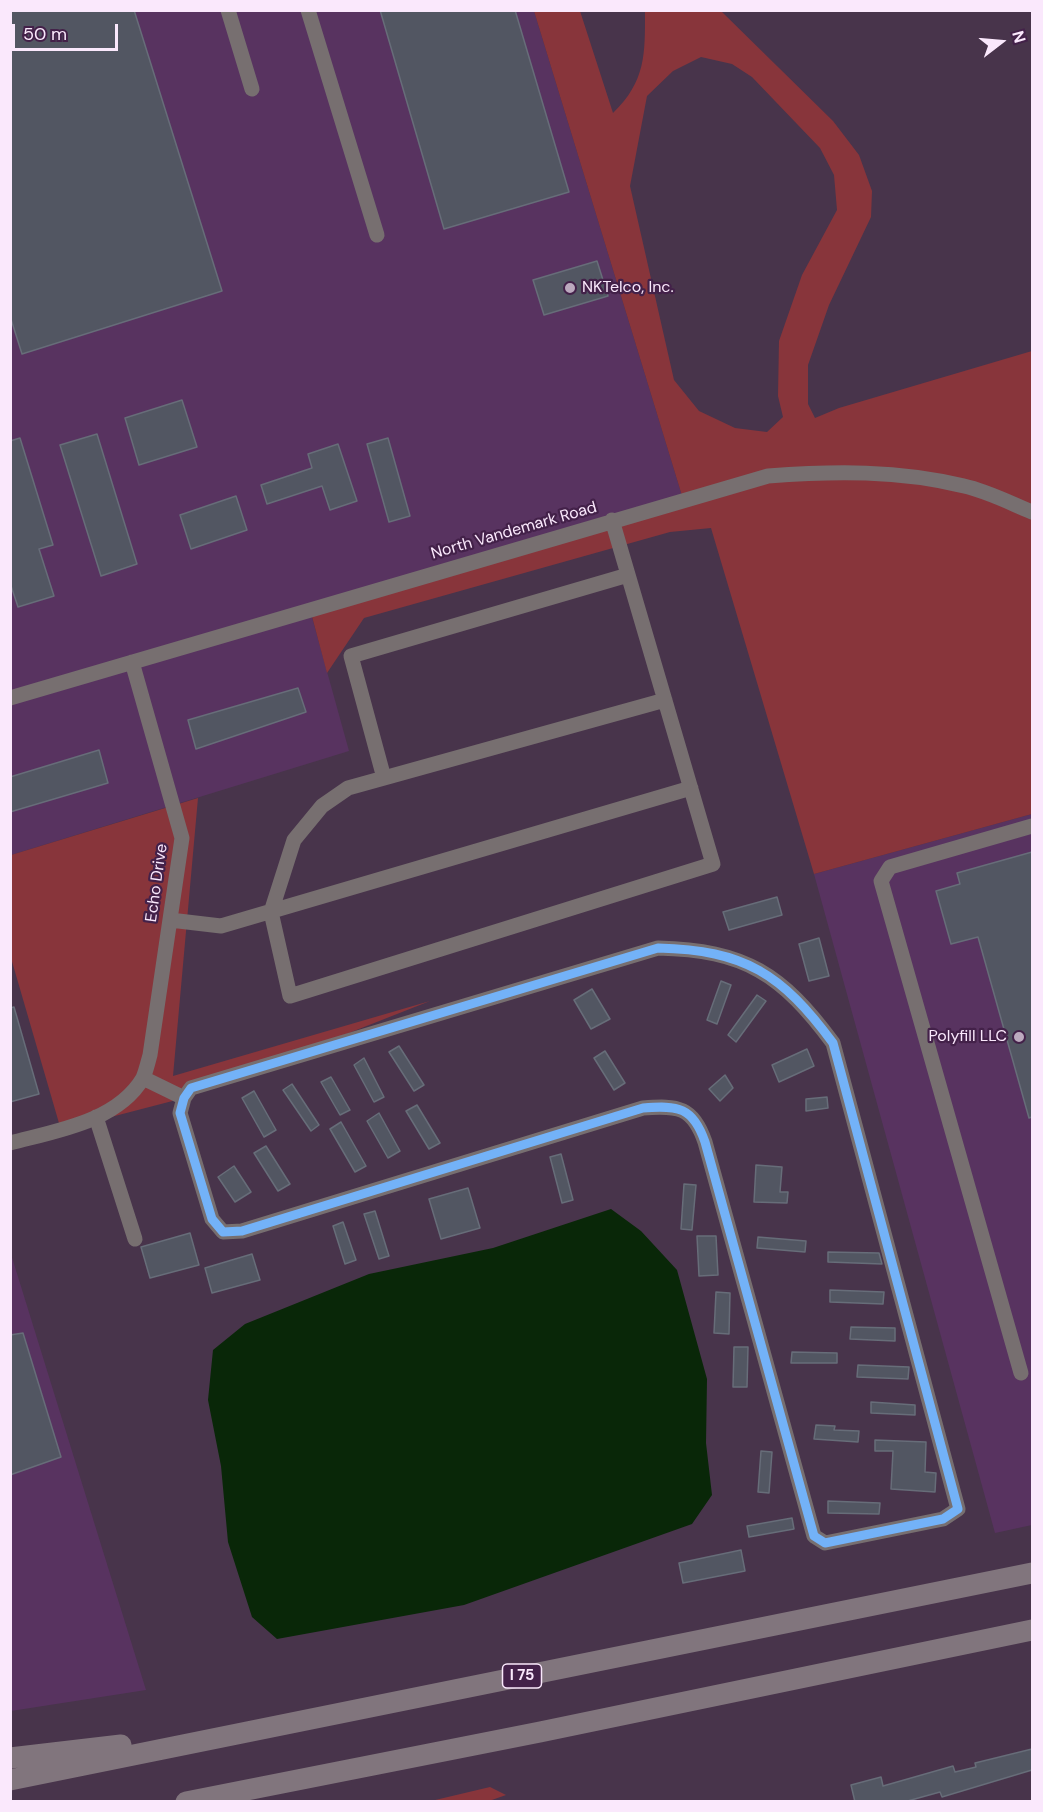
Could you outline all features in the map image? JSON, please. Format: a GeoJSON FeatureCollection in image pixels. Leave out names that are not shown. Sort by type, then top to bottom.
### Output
{"type":"FeatureCollection","features":[{"type":"Feature","properties":{"kind":"highway","name":"I 75"},"geometry":{"type":"LineString","coordinates":[[10,1780],[1032,1573]]}},
{"type":"Feature","properties":{"kind":"highway"},"geometry":{"type":"LineString","coordinates":[[186,1802],[540,1732],[1032,1630]]}},
{"type":"Feature","properties":{"kind":"highway"},"geometry":{"type":"LineString","coordinates":[[10,1758],[226,1736]]}},
{"type":"Feature","properties":{"kind":"street"},"geometry":{"type":"LineString","coordinates":[[228,10],[252,89]]}},
{"type":"Feature","properties":{"kind":"street"},"geometry":{"type":"LineString","coordinates":[[308,10],[377,235]]}},
{"type":"Feature","properties":{"kind":"street","name":"North Vandemark Road"},"geometry":{"type":"LineString","coordinates":[[10,698],[768,476],[832,471],[881,472],[965,486],[1032,512]]}},
{"type":"Feature","properties":{"kind":"street"},"geometry":{"type":"LineString","coordinates":[[612,520],[713,864],[290,996],[271,912],[294,840],[322,806],[348,788],[664,700]]}},
{"type":"Feature","properties":{"kind":"street"},"geometry":{"type":"LineString","coordinates":[[384,778],[351,656],[628,575]]}},
{"type":"Feature","properties":{"kind":"street","name":"Echo Drive"},"geometry":{"type":"LineString","coordinates":[[132,662],[182,838],[150,1055],[142,1078]]}},
{"type":"Feature","properties":{"kind":"street"},"geometry":{"type":"LineString","coordinates":[[170,920],[222,926],[691,788]]}},
{"type":"Feature","properties":{"kind":"street"},"geometry":{"type":"LineString","coordinates":[[1021,1373],[880,881],[890,867],[1032,826]]}},
{"type":"Feature","properties":{"kind":"street"},"geometry":{"type":"LineString","coordinates":[[658,948],[710,952],[741,960],[767,974],[811,1012],[833,1043],[958,1509],[943,1519],[825,1543],[813,1536],[705,1142],[699,1125],[685,1110],[668,1106],[643,1108],[242,1231],[223,1232],[212,1219],[208,1208],[180,1113],[184,1098],[191,1088],[205,1083],[658,948]]}},
{"type":"Feature","properties":{"kind":"street"},"geometry":{"type":"LineString","coordinates":[[10,1143],[96,1117],[122,1100],[142,1078],[184,1098]]}},
{"type":"Feature","properties":{"kind":"street"},"geometry":{"type":"LineString","coordinates":[[96,1117],[135,1239]]}},
{"type":"Feature","properties":{"kind":"shaded area"},"geometry":{"type":"Polygon","coordinates":[[[11,11],[534,11],[683,499],[310,610],[349,751],[11,855],[11,11]]]}},
{"type":"Feature","properties":{"kind":"shaded area"},"geometry":{"type":"Polygon","coordinates":[[[534,11],[580,11],[613,113],[632,90],[638,78],[644,54],[645,11],[721,11],[833,121],[859,155],[872,191],[871,217],[829,305],[808,365],[808,404],[815,418],[839,408],[1032,351],[1032,814],[814,874],[711,528],[670,532],[364,618],[327,673],[310,609],[683,499],[534,11]],[[701,57],[673,71],[647,96],[630,186],[674,380],[699,411],[735,428],[767,432],[783,417],[778,396],[779,341],[802,275],[837,210],[834,175],[820,148],[752,77],[732,64],[701,57]]]}},
{"type":"Feature","properties":{"kind":"shaded area"},"geometry":{"type":"Polygon","coordinates":[[[198,798],[173,1076],[430,1001],[184,1098],[61,1130],[11,958],[11,855],[198,798]]]}},
{"type":"Feature","properties":{"kind":"shaded area"},"geometry":{"type":"Polygon","coordinates":[[[1032,814],[1032,1525],[995,1533],[814,874],[1032,814]]]}},
{"type":"Feature","properties":{"kind":"shaded area"},"geometry":{"type":"Polygon","coordinates":[[[611,1209],[641,1231],[677,1270],[707,1379],[706,1443],[712,1495],[692,1524],[464,1605],[277,1639],[252,1617],[228,1542],[221,1466],[208,1400],[213,1350],[245,1324],[369,1274],[493,1248],[611,1209]]]}},
{"type":"Feature","properties":{"kind":"shaded area"},"geometry":{"type":"Polygon","coordinates":[[[10,1251],[146,1690],[11,1711],[10,1711],[10,1251]]]}},
{"type":"Feature","properties":{"kind":"shaded area"},"geometry":{"type":"Polygon","coordinates":[[[490,1787],[506,1795],[489,1801],[431,1801],[490,1787]]]}},
{"type":"Feature","properties":{"kind":"building"},"geometry":{"type":"Polygon","coordinates":[[[10,10],[134,10],[222,291],[22,354],[10,316],[10,10]]]}},
{"type":"Feature","properties":{"kind":"building"},"geometry":{"type":"Polygon","coordinates":[[[380,10],[515,10],[569,192],[444,229],[380,10]]]}},
{"type":"Feature","properties":{"kind":"building","name":"NKTelco, Inc."},"geometry":{"type":"Polygon","coordinates":[[[597,261],[608,296],[544,315],[533,280],[597,261]]]}},
{"type":"Feature","properties":{"kind":"building"},"geometry":{"type":"Polygon","coordinates":[[[182,400],[197,447],[139,465],[125,418],[182,400]]]}},
{"type":"Feature","properties":{"kind":"building"},"geometry":{"type":"Polygon","coordinates":[[[97,434],[137,564],[101,576],[60,445],[97,434]]]}},
{"type":"Feature","properties":{"kind":"building"},"geometry":{"type":"Polygon","coordinates":[[[20,438],[53,545],[39,549],[54,596],[18,607],[10,583],[10,441],[20,438]]]}},
{"type":"Feature","properties":{"kind":"building"},"geometry":{"type":"Polygon","coordinates":[[[388,438],[410,516],[389,522],[367,444],[388,438]]]}},
{"type":"Feature","properties":{"kind":"building"},"geometry":{"type":"Polygon","coordinates":[[[338,444],[357,501],[330,510],[322,486],[267,504],[261,485],[312,468],[308,454],[338,444]]]}},
{"type":"Feature","properties":{"kind":"building"},"geometry":{"type":"Polygon","coordinates":[[[236,496],[247,530],[191,549],[180,515],[236,496]]]}},
{"type":"Feature","properties":{"kind":"building"},"geometry":{"type":"Polygon","coordinates":[[[298,688],[306,712],[196,749],[188,720],[298,688]]]}},
{"type":"Feature","properties":{"kind":"building"},"geometry":{"type":"Polygon","coordinates":[[[99,750],[108,783],[10,812],[10,777],[99,750]]]}},
{"type":"Feature","properties":{"kind":"building","name":"Polyfill LLC"},"geometry":{"type":"Polygon","coordinates":[[[1032,852],[1032,1117],[1029,1118],[978,937],[951,944],[936,891],[960,884],[957,873],[1032,852]]]}},
{"type":"Feature","properties":{"kind":"building"},"geometry":{"type":"Polygon","coordinates":[[[777,897],[782,915],[729,930],[723,912],[777,897]]]}},
{"type":"Feature","properties":{"kind":"building"},"geometry":{"type":"Polygon","coordinates":[[[819,938],[829,976],[809,981],[799,944],[819,938]]]}},
{"type":"Feature","properties":{"kind":"building"},"geometry":{"type":"Polygon","coordinates":[[[721,981],[731,985],[717,1024],[707,1020],[721,981]]]}},
{"type":"Feature","properties":{"kind":"building"},"geometry":{"type":"Polygon","coordinates":[[[592,989],[610,1019],[591,1029],[574,1000],[592,989]]]}},
{"type":"Feature","properties":{"kind":"building"},"geometry":{"type":"Polygon","coordinates":[[[757,995],[766,1001],[736,1042],[728,1035],[757,995]]]}},
{"type":"Feature","properties":{"kind":"building"},"geometry":{"type":"Polygon","coordinates":[[[14,1007],[39,1094],[10,1102],[10,1008],[14,1007]]]}},
{"type":"Feature","properties":{"kind":"building"},"geometry":{"type":"Polygon","coordinates":[[[399,1046],[424,1085],[414,1091],[389,1052],[399,1046]]]}},
{"type":"Feature","properties":{"kind":"building"},"geometry":{"type":"Polygon","coordinates":[[[807,1049],[814,1066],[779,1082],[772,1065],[807,1049]]]}},
{"type":"Feature","properties":{"kind":"building"},"geometry":{"type":"Polygon","coordinates":[[[605,1051],[625,1083],[614,1090],[594,1058],[605,1051]]]}},
{"type":"Feature","properties":{"kind":"building"},"geometry":{"type":"Polygon","coordinates":[[[364,1058],[384,1097],[374,1102],[354,1065],[364,1058]]]}},
{"type":"Feature","properties":{"kind":"building"},"geometry":{"type":"Polygon","coordinates":[[[725,1075],[733,1088],[720,1101],[709,1089],[725,1075]]]}},
{"type":"Feature","properties":{"kind":"building"},"geometry":{"type":"Polygon","coordinates":[[[331,1077],[350,1110],[340,1115],[321,1082],[331,1077]]]}},
{"type":"Feature","properties":{"kind":"building"},"geometry":{"type":"Polygon","coordinates":[[[292,1084],[319,1125],[311,1131],[283,1090],[292,1084]]]}},
{"type":"Feature","properties":{"kind":"building"},"geometry":{"type":"Polygon","coordinates":[[[254,1091],[276,1130],[264,1137],[242,1098],[254,1091]]]}},
{"type":"Feature","properties":{"kind":"building"},"geometry":{"type":"Polygon","coordinates":[[[827,1097],[828,1108],[806,1111],[806,1099],[827,1097]]]}},
{"type":"Feature","properties":{"kind":"building"},"geometry":{"type":"Polygon","coordinates":[[[417,1105],[440,1143],[429,1149],[406,1111],[417,1105]]]}},
{"type":"Feature","properties":{"kind":"building"},"geometry":{"type":"Polygon","coordinates":[[[379,1113],[400,1151],[388,1158],[367,1121],[379,1113]]]}},
{"type":"Feature","properties":{"kind":"building"},"geometry":{"type":"Polygon","coordinates":[[[341,1122],[366,1166],[355,1172],[330,1129],[341,1122]]]}},
{"type":"Feature","properties":{"kind":"building"},"geometry":{"type":"Polygon","coordinates":[[[266,1146],[290,1184],[278,1191],[254,1153],[266,1146]]]}},
{"type":"Feature","properties":{"kind":"building"},"geometry":{"type":"Polygon","coordinates":[[[561,1154],[573,1200],[562,1203],[550,1157],[561,1154]]]}},
{"type":"Feature","properties":{"kind":"building"},"geometry":{"type":"Polygon","coordinates":[[[756,1165],[782,1167],[780,1192],[788,1192],[787,1203],[754,1202],[756,1165]]]}},
{"type":"Feature","properties":{"kind":"building"},"geometry":{"type":"Polygon","coordinates":[[[234,1166],[251,1192],[235,1202],[218,1177],[234,1166]]]}},
{"type":"Feature","properties":{"kind":"building"},"geometry":{"type":"Polygon","coordinates":[[[684,1184],[696,1185],[692,1230],[681,1229],[684,1184]]]}},
{"type":"Feature","properties":{"kind":"building"},"geometry":{"type":"Polygon","coordinates":[[[468,1188],[480,1228],[441,1239],[429,1199],[468,1188]]]}},
{"type":"Feature","properties":{"kind":"building"},"geometry":{"type":"Polygon","coordinates":[[[375,1211],[389,1256],[379,1259],[364,1214],[375,1211]]]}},
{"type":"Feature","properties":{"kind":"building"},"geometry":{"type":"Polygon","coordinates":[[[343,1222],[356,1260],[345,1264],[333,1226],[343,1222]]]}},
{"type":"Feature","properties":{"kind":"building"},"geometry":{"type":"Polygon","coordinates":[[[190,1233],[199,1265],[150,1278],[141,1247],[190,1233]]]}},
{"type":"Feature","properties":{"kind":"building"},"geometry":{"type":"Polygon","coordinates":[[[697,1236],[716,1236],[718,1275],[699,1276],[697,1236]]]}},
{"type":"Feature","properties":{"kind":"building"},"geometry":{"type":"Polygon","coordinates":[[[758,1237],[806,1241],[805,1252],[757,1248],[758,1237]]]}},
{"type":"Feature","properties":{"kind":"building"},"geometry":{"type":"Polygon","coordinates":[[[828,1252],[879,1253],[882,1264],[828,1262],[828,1252]]]}},
{"type":"Feature","properties":{"kind":"building"},"geometry":{"type":"Polygon","coordinates":[[[252,1254],[260,1280],[212,1293],[205,1268],[252,1254]]]}},
{"type":"Feature","properties":{"kind":"building"},"geometry":{"type":"Polygon","coordinates":[[[830,1290],[884,1292],[883,1304],[830,1302],[830,1290]]]}},
{"type":"Feature","properties":{"kind":"building"},"geometry":{"type":"Polygon","coordinates":[[[716,1292],[730,1293],[729,1334],[714,1333],[716,1292]]]}},
{"type":"Feature","properties":{"kind":"building"},"geometry":{"type":"Polygon","coordinates":[[[851,1327],[895,1328],[895,1341],[850,1339],[851,1327]]]}},
{"type":"Feature","properties":{"kind":"building"},"geometry":{"type":"Polygon","coordinates":[[[23,1333],[61,1457],[10,1475],[10,1335],[23,1333]]]}},
{"type":"Feature","properties":{"kind":"building"},"geometry":{"type":"Polygon","coordinates":[[[734,1347],[748,1347],[747,1387],[733,1387],[734,1347]]]}},
{"type":"Feature","properties":{"kind":"building"},"geometry":{"type":"Polygon","coordinates":[[[792,1352],[837,1353],[837,1363],[791,1363],[792,1352]]]}},
{"type":"Feature","properties":{"kind":"building"},"geometry":{"type":"Polygon","coordinates":[[[858,1365],[909,1367],[908,1379],[857,1377],[858,1365]]]}},
{"type":"Feature","properties":{"kind":"building"},"geometry":{"type":"Polygon","coordinates":[[[871,1402],[915,1405],[915,1415],[871,1413],[871,1402]]]}},
{"type":"Feature","properties":{"kind":"building"},"geometry":{"type":"Polygon","coordinates":[[[816,1425],[835,1426],[834,1430],[859,1431],[858,1442],[814,1439],[816,1425]]]}},
{"type":"Feature","properties":{"kind":"building"},"geometry":{"type":"Polygon","coordinates":[[[875,1440],[926,1442],[925,1472],[936,1473],[935,1492],[891,1489],[893,1451],[875,1451],[875,1440]]]}},
{"type":"Feature","properties":{"kind":"building"},"geometry":{"type":"Polygon","coordinates":[[[761,1451],[772,1452],[769,1493],[758,1492],[761,1451]]]}},
{"type":"Feature","properties":{"kind":"building"},"geometry":{"type":"Polygon","coordinates":[[[828,1501],[880,1503],[879,1514],[828,1513],[828,1501]]]}},
{"type":"Feature","properties":{"kind":"building"},"geometry":{"type":"Polygon","coordinates":[[[792,1518],[794,1529],[749,1537],[747,1526],[792,1518]]]}},
{"type":"Feature","properties":{"kind":"building"},"geometry":{"type":"Polygon","coordinates":[[[741,1550],[745,1571],[683,1583],[679,1563],[741,1550]]]}},
{"type":"Feature","properties":{"kind":"building"},"geometry":{"type":"Polygon","coordinates":[[[1032,1749],[1032,1770],[942,1797],[940,1792],[904,1802],[855,1802],[851,1785],[881,1777],[883,1786],[953,1766],[955,1772],[976,1767],[975,1763],[1032,1749]]]}},
{"type":"Feature","properties":{"kind":"cycle path"},"geometry":{"type":"LineString","coordinates":[[658,948],[715,954],[759,970],[796,999],[833,1043],[958,1509],[943,1519],[825,1543],[814,1536],[705,1142],[695,1122],[683,1111],[666,1107],[643,1108],[242,1231],[223,1232],[212,1219],[180,1113],[184,1098],[191,1088],[658,948]]}},
{"type":"Feature","properties":{"kind":"place","name":"NKTelco, Inc."},"geometry":{"type":"Point","coordinates":[570,288]}},
{"type":"Feature","properties":{"kind":"place","name":"Polyfill LLC"},"geometry":{"type":"Point","coordinates":[1019,1037]}}]}
